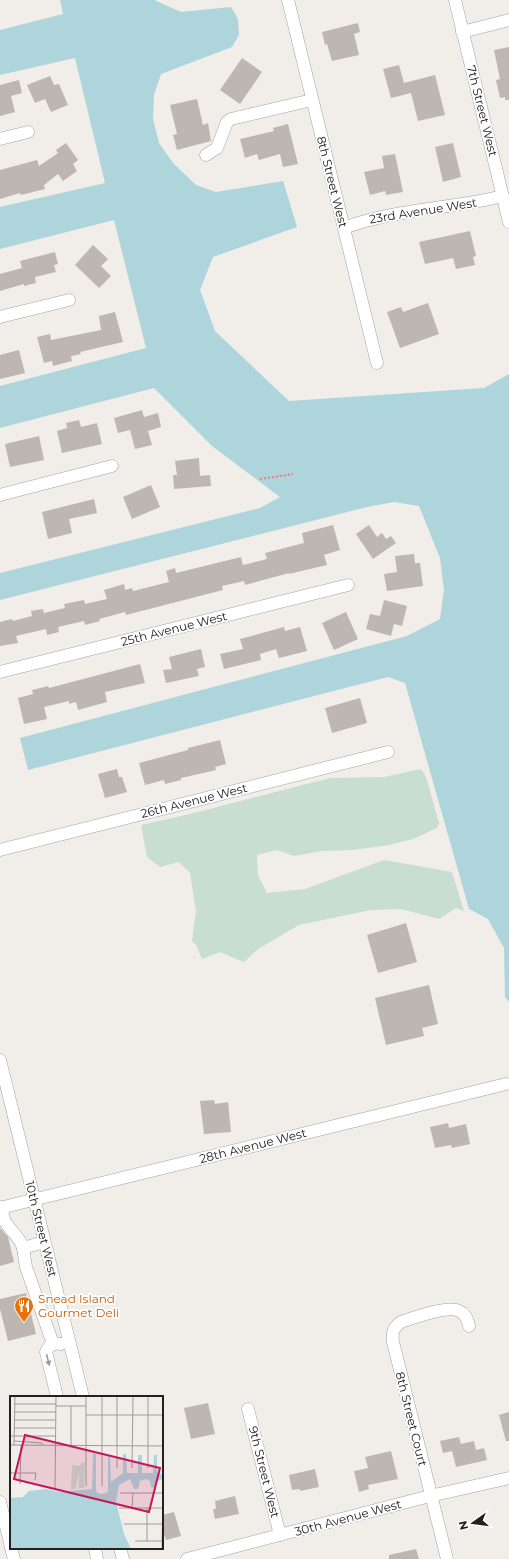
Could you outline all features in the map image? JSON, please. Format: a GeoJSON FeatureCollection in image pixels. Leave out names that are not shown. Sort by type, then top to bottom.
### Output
{"type":"FeatureCollection","features":[{"type":"Feature","properties":{"kind":"street","name":"8th Street West"},"geometry":{"type":"LineString","coordinates":[[288,0],[377,363]]}},
{"type":"Feature","properties":{"kind":"street","name":"7th Street West"},"geometry":{"type":"LineString","coordinates":[[455,0],[509,222]]}},
{"type":"Feature","properties":{"kind":"street"},"geometry":{"type":"LineString","coordinates":[[462,32],[509,20]]}},
{"type":"Feature","properties":{"kind":"street"},"geometry":{"type":"LineString","coordinates":[[206,155],[217,148],[227,122],[231,119],[312,100]]}},
{"type":"Feature","properties":{"kind":"street"},"geometry":{"type":"LineString","coordinates":[[0,139],[28,132]]}},
{"type":"Feature","properties":{"kind":"street","name":"23rd Avenue West"},"geometry":{"type":"LineString","coordinates":[[344,228],[362,221],[386,216],[478,202],[503,196]]}},
{"type":"Feature","properties":{"kind":"street"},"geometry":{"type":"LineString","coordinates":[[0,317],[69,300]]}},
{"type":"Feature","properties":{"kind":"street"},"geometry":{"type":"LineString","coordinates":[[0,495],[112,466]]}},
{"type":"Feature","properties":{"kind":"street","name":"25th Avenue West"},"geometry":{"type":"LineString","coordinates":[[0,672],[348,585]]}},
{"type":"Feature","properties":{"kind":"street","name":"26th Avenue West"},"geometry":{"type":"LineString","coordinates":[[0,850],[388,752]]}},
{"type":"Feature","properties":{"kind":"street","name":"10th Street West"},"geometry":{"type":"LineString","coordinates":[[0,1060],[83,1396]]}},
{"type":"Feature","properties":{"kind":"street","name":"28th Avenue West"},"geometry":{"type":"LineString","coordinates":[[1,1208],[506,1084]]}},
{"type":"Feature","properties":{"kind":"street"},"geometry":{"type":"LineString","coordinates":[[1,1208],[6,1223],[21,1241],[26,1267],[53,1344]]}},
{"type":"Feature","properties":{"kind":"street"},"geometry":{"type":"LineString","coordinates":[[23,1248],[44,1242]]}},
{"type":"Feature","properties":{"kind":"street","name":"8th Street Court"},"geometry":{"type":"LineString","coordinates":[[447,1559],[430,1496],[392,1333],[395,1326],[401,1322],[448,1309],[460,1311],[468,1319],[470,1326]]}},
{"type":"Feature","properties":{"kind":"street"},"geometry":{"type":"LineString","coordinates":[[58,1396],[46,1352],[53,1344],[60,1344],[71,1348]]}},
{"type":"Feature","properties":{"kind":"street","name":"9th Street West"},"geometry":{"type":"LineString","coordinates":[[248,1409],[280,1535]]}},
{"type":"Feature","properties":{"kind":"street","name":"30th Avenue West"},"geometry":{"type":"LineString","coordinates":[[187,1559],[430,1496],[509,1478]]}},
{"type":"Feature","properties":{"kind":"street"},"geometry":{"type":"LineString","coordinates":[[0,1502],[10,1544]]}},
{"type":"Feature","properties":{"kind":"street"},"geometry":{"type":"LineString","coordinates":[[11,1549],[14,1559]]}},
{"type":"Feature","properties":{"kind":"street"},"geometry":{"type":"LineString","coordinates":[[95,1549],[97,1559]]}},
{"type":"Feature","properties":{"kind":"street"},"geometry":{"type":"LineString","coordinates":[[120,1549],[122,1559]]}},
{"type":"Feature","properties":{"kind":"path"},"geometry":{"type":"LineString","coordinates":[[260,479],[293,474]]}},
{"type":"Feature","properties":{"kind":"green space"},"geometry":{"type":"Polygon","coordinates":[[[421,769],[426,777],[439,823],[437,828],[413,839],[389,845],[353,850],[323,851],[294,856],[277,850],[257,855],[258,875],[267,893],[305,889],[384,860],[452,872],[464,911],[456,908],[439,919],[401,909],[371,910],[299,925],[258,949],[244,962],[220,952],[202,959],[196,945],[192,941],[196,911],[190,873],[179,862],[160,867],[147,857],[141,825],[330,778],[384,777],[421,769]]]}},
{"type":"Feature","properties":{"kind":"water"},"geometry":{"type":"Polygon","coordinates":[[[60,0],[154,0],[181,12],[231,7],[238,19],[239,35],[232,47],[161,74],[154,95],[153,119],[159,143],[173,163],[196,185],[216,192],[283,181],[297,227],[213,257],[200,290],[215,331],[289,401],[484,388],[509,374],[509,1002],[505,997],[504,948],[488,919],[469,909],[405,683],[388,677],[28,770],[20,738],[407,636],[440,619],[444,590],[440,558],[419,506],[394,502],[367,507],[0,600],[0,573],[260,508],[280,497],[212,446],[154,388],[0,428],[0,386],[146,348],[114,220],[0,249],[0,207],[105,183],[75,58],[0,75],[0,30],[63,14],[60,0]]]}},
{"type":"Feature","properties":{"kind":"building"},"geometry":{"type":"Polygon","coordinates":[[[358,23],[360,32],[354,34],[359,55],[332,61],[327,44],[325,45],[322,32],[358,23]]]}},
{"type":"Feature","properties":{"kind":"building"},"geometry":{"type":"Polygon","coordinates":[[[509,47],[509,100],[505,100],[505,97],[500,98],[496,80],[500,79],[494,50],[509,47]]]}},
{"type":"Feature","properties":{"kind":"building"},"geometry":{"type":"Polygon","coordinates":[[[242,58],[262,72],[240,104],[220,90],[242,58]]]}},
{"type":"Feature","properties":{"kind":"building"},"geometry":{"type":"Polygon","coordinates":[[[399,65],[404,83],[435,75],[445,115],[418,121],[411,93],[391,98],[383,69],[399,65]]]}},
{"type":"Feature","properties":{"kind":"building"},"geometry":{"type":"Polygon","coordinates":[[[50,76],[54,85],[59,84],[68,105],[51,112],[45,99],[35,103],[27,85],[50,76]]]}},
{"type":"Feature","properties":{"kind":"building"},"geometry":{"type":"Polygon","coordinates":[[[19,80],[22,93],[11,96],[15,112],[0,116],[0,85],[19,80]]]}},
{"type":"Feature","properties":{"kind":"building"},"geometry":{"type":"Polygon","coordinates":[[[197,99],[203,125],[208,123],[211,141],[177,150],[173,135],[177,134],[170,105],[197,99]]]}},
{"type":"Feature","properties":{"kind":"building"},"geometry":{"type":"Polygon","coordinates":[[[288,124],[298,164],[283,167],[280,154],[259,160],[257,154],[245,158],[240,139],[274,131],[273,128],[288,124]]]}},
{"type":"Feature","properties":{"kind":"building"},"geometry":{"type":"Polygon","coordinates":[[[66,143],[78,160],[73,164],[77,171],[63,181],[58,174],[44,185],[45,189],[21,195],[20,193],[0,199],[0,170],[37,160],[39,166],[58,153],[56,150],[66,143]]]}},
{"type":"Feature","properties":{"kind":"building"},"geometry":{"type":"Polygon","coordinates":[[[453,143],[461,177],[443,182],[435,147],[453,143]]]}},
{"type":"Feature","properties":{"kind":"building"},"geometry":{"type":"Polygon","coordinates":[[[395,154],[403,192],[386,195],[385,191],[370,195],[364,172],[384,168],[382,156],[395,154]]]}},
{"type":"Feature","properties":{"kind":"building"},"geometry":{"type":"Polygon","coordinates":[[[470,231],[476,256],[473,257],[475,265],[456,269],[453,258],[425,264],[419,242],[470,231]]]}},
{"type":"Feature","properties":{"kind":"building"},"geometry":{"type":"Polygon","coordinates":[[[93,245],[108,259],[101,266],[111,276],[99,288],[75,265],[93,245]]]}},
{"type":"Feature","properties":{"kind":"building"},"geometry":{"type":"Polygon","coordinates":[[[55,252],[58,264],[54,265],[56,272],[35,277],[36,283],[24,286],[24,284],[0,291],[0,274],[22,268],[20,261],[55,252]]]}},
{"type":"Feature","properties":{"kind":"building"},"geometry":{"type":"Polygon","coordinates":[[[428,303],[439,334],[400,348],[387,312],[401,307],[403,312],[428,303]]]}},
{"type":"Feature","properties":{"kind":"building"},"geometry":{"type":"Polygon","coordinates":[[[115,312],[123,342],[80,352],[81,354],[71,356],[72,361],[53,366],[52,361],[44,363],[37,337],[50,334],[51,340],[101,330],[99,316],[115,312]]]}},
{"type":"Feature","properties":{"kind":"building"},"geometry":{"type":"Polygon","coordinates":[[[19,350],[25,373],[0,379],[0,355],[19,350]]]}},
{"type":"Feature","properties":{"kind":"building"},"geometry":{"type":"Polygon","coordinates":[[[142,410],[144,417],[158,413],[161,427],[148,431],[152,445],[135,449],[130,430],[118,433],[114,418],[142,410]]]}},
{"type":"Feature","properties":{"kind":"building"},"geometry":{"type":"Polygon","coordinates":[[[79,420],[81,427],[97,423],[102,444],[62,453],[57,431],[67,428],[66,423],[79,420]]]}},
{"type":"Feature","properties":{"kind":"building"},"geometry":{"type":"Polygon","coordinates":[[[39,436],[44,460],[10,467],[5,444],[39,436]]]}},
{"type":"Feature","properties":{"kind":"building"},"geometry":{"type":"Polygon","coordinates":[[[199,458],[200,476],[210,475],[211,486],[174,489],[173,475],[177,475],[175,461],[199,458]]]}},
{"type":"Feature","properties":{"kind":"building"},"geometry":{"type":"Polygon","coordinates":[[[151,485],[160,507],[132,519],[123,497],[151,485]]]}},
{"type":"Feature","properties":{"kind":"building"},"geometry":{"type":"Polygon","coordinates":[[[94,499],[97,513],[69,519],[72,533],[48,539],[42,512],[94,499]]]}},
{"type":"Feature","properties":{"kind":"building"},"geometry":{"type":"Polygon","coordinates":[[[333,525],[340,550],[324,555],[327,565],[289,573],[245,585],[244,581],[222,586],[223,590],[126,615],[125,612],[99,619],[100,621],[85,625],[84,621],[58,627],[59,632],[47,635],[46,629],[16,636],[18,643],[0,646],[0,622],[12,619],[13,621],[32,616],[31,611],[43,609],[44,613],[65,608],[64,604],[84,600],[85,604],[107,599],[104,590],[124,584],[125,590],[132,588],[133,591],[169,582],[166,571],[175,568],[176,573],[241,557],[243,565],[267,559],[265,553],[304,543],[302,533],[333,525]]]}},
{"type":"Feature","properties":{"kind":"building"},"geometry":{"type":"Polygon","coordinates":[[[369,525],[377,537],[382,533],[386,539],[391,536],[396,543],[373,559],[356,534],[369,525]]]}},
{"type":"Feature","properties":{"kind":"building"},"geometry":{"type":"Polygon","coordinates":[[[414,554],[415,563],[420,563],[423,586],[387,591],[384,574],[397,572],[395,556],[414,554]]]}},
{"type":"Feature","properties":{"kind":"building"},"geometry":{"type":"Polygon","coordinates":[[[384,600],[407,606],[402,626],[394,624],[391,636],[366,629],[370,614],[380,616],[384,600]]]}},
{"type":"Feature","properties":{"kind":"building"},"geometry":{"type":"Polygon","coordinates":[[[346,612],[358,639],[334,650],[322,623],[346,612]]]}},
{"type":"Feature","properties":{"kind":"building"},"geometry":{"type":"Polygon","coordinates":[[[284,627],[285,631],[300,627],[307,651],[279,658],[276,649],[260,654],[261,660],[224,669],[220,654],[243,649],[240,639],[284,627]]]}},
{"type":"Feature","properties":{"kind":"building"},"geometry":{"type":"Polygon","coordinates":[[[201,649],[205,667],[197,669],[199,676],[166,683],[163,670],[172,669],[169,657],[201,649]]]}},
{"type":"Feature","properties":{"kind":"building"},"geometry":{"type":"Polygon","coordinates":[[[140,664],[145,683],[105,692],[107,702],[78,710],[76,702],[69,704],[69,701],[44,707],[47,719],[24,724],[18,698],[33,694],[32,690],[48,686],[49,688],[140,664]]]}},
{"type":"Feature","properties":{"kind":"building"},"geometry":{"type":"Polygon","coordinates":[[[360,698],[367,723],[332,733],[325,708],[360,698]]]}},
{"type":"Feature","properties":{"kind":"building"},"geometry":{"type":"Polygon","coordinates":[[[220,740],[226,764],[215,767],[216,770],[181,778],[181,780],[165,784],[164,780],[145,785],[139,763],[220,740]]]}},
{"type":"Feature","properties":{"kind":"building"},"geometry":{"type":"Polygon","coordinates":[[[117,769],[119,777],[122,777],[127,792],[105,798],[98,774],[117,769]]]}},
{"type":"Feature","properties":{"kind":"building"},"geometry":{"type":"Polygon","coordinates":[[[406,923],[417,962],[378,973],[367,935],[406,923]]]}},
{"type":"Feature","properties":{"kind":"building"},"geometry":{"type":"Polygon","coordinates":[[[429,985],[438,1024],[422,1028],[424,1036],[386,1045],[375,998],[429,985]]]}},
{"type":"Feature","properties":{"kind":"building"},"geometry":{"type":"Polygon","coordinates":[[[214,1100],[215,1104],[228,1102],[231,1132],[204,1134],[200,1101],[214,1100]]]}},
{"type":"Feature","properties":{"kind":"building"},"geometry":{"type":"Polygon","coordinates":[[[448,1123],[449,1128],[466,1124],[470,1144],[452,1148],[451,1145],[435,1148],[430,1127],[448,1123]]]}},
{"type":"Feature","properties":{"kind":"building"},"geometry":{"type":"Polygon","coordinates":[[[0,1228],[8,1237],[14,1262],[0,1266],[0,1228]]]}},
{"type":"Feature","properties":{"kind":"building"},"geometry":{"type":"Polygon","coordinates":[[[26,1293],[36,1334],[8,1341],[0,1309],[0,1299],[26,1293]]]}},
{"type":"Feature","properties":{"kind":"building"},"geometry":{"type":"Polygon","coordinates":[[[208,1403],[215,1434],[191,1439],[184,1408],[208,1403]]]}},
{"type":"Feature","properties":{"kind":"building"},"geometry":{"type":"Polygon","coordinates":[[[509,1412],[509,1441],[506,1441],[499,1415],[509,1412]]]}},
{"type":"Feature","properties":{"kind":"building"},"geometry":{"type":"Polygon","coordinates":[[[459,1437],[461,1444],[474,1441],[476,1450],[484,1448],[487,1460],[456,1467],[452,1451],[443,1453],[440,1441],[459,1437]]]}},
{"type":"Feature","properties":{"kind":"building"},"geometry":{"type":"Polygon","coordinates":[[[391,1451],[398,1479],[368,1485],[369,1489],[359,1492],[354,1471],[368,1468],[365,1457],[391,1451]]]}},
{"type":"Feature","properties":{"kind":"building"},"geometry":{"type":"Polygon","coordinates":[[[315,1469],[319,1487],[300,1491],[300,1489],[292,1490],[289,1475],[315,1469]]]}},
{"type":"Feature","properties":{"kind":"building"},"geometry":{"type":"Polygon","coordinates":[[[235,1496],[239,1514],[215,1519],[213,1509],[216,1509],[215,1501],[235,1496]]]}},
{"type":"Feature","properties":{"kind":"building"},"geometry":{"type":"Polygon","coordinates":[[[174,1512],[181,1536],[166,1540],[163,1534],[163,1515],[174,1512]]]}},
{"type":"Feature","properties":{"kind":"building"},"geometry":{"type":"Polygon","coordinates":[[[416,1549],[419,1559],[389,1559],[389,1555],[416,1549]]]}},
{"type":"Feature","properties":{"kind":"place","name":"Snead Island Gourmet Deli"},"geometry":{"type":"Point","coordinates":[24,1323]}}]}
